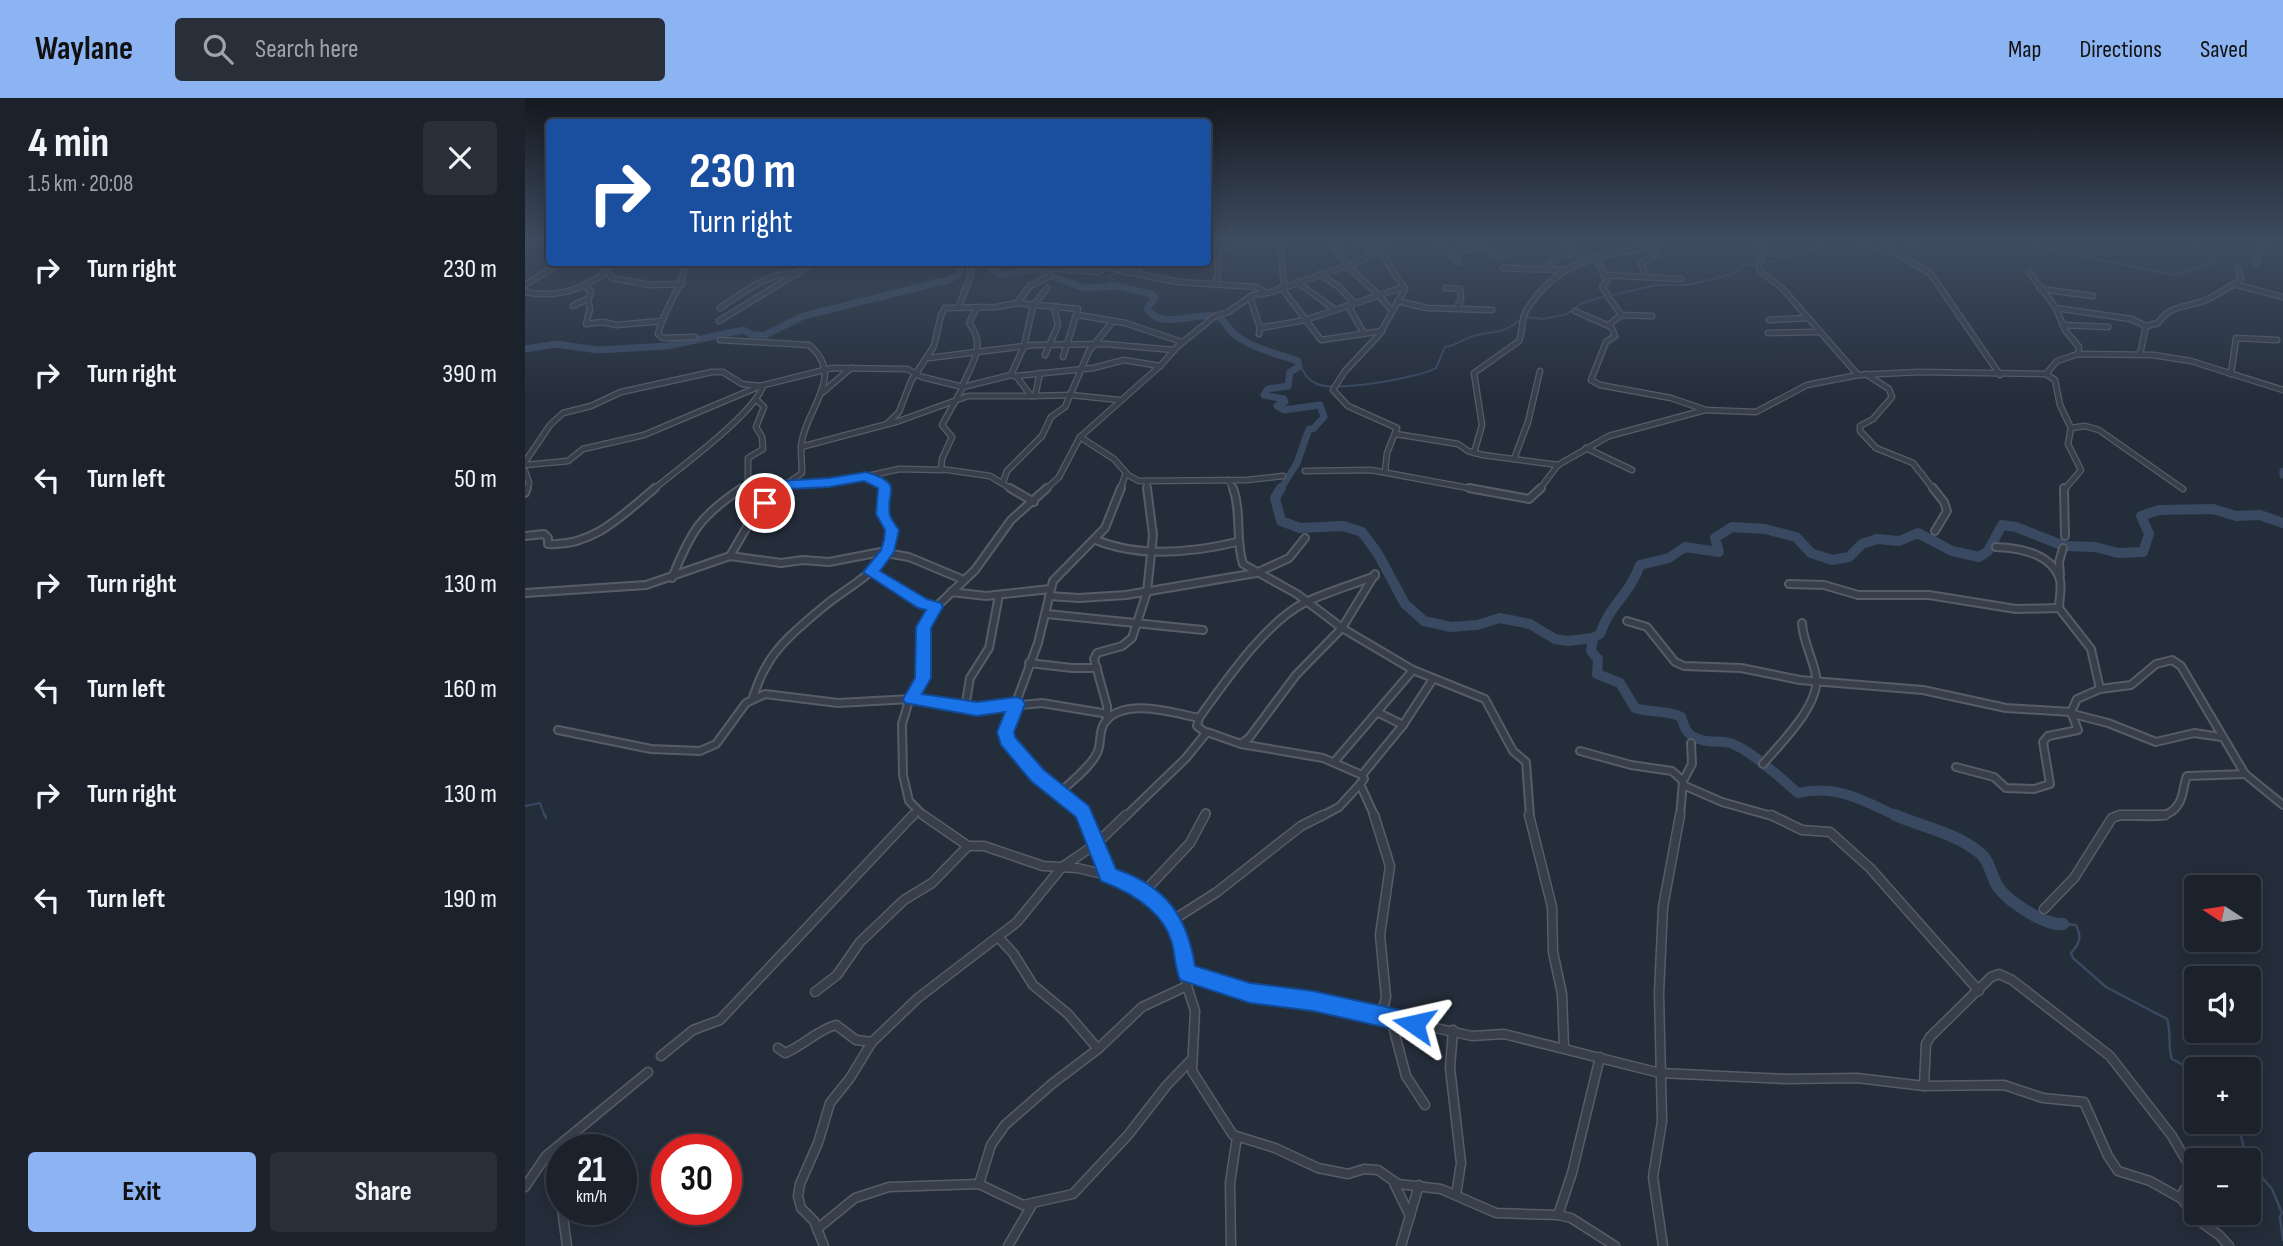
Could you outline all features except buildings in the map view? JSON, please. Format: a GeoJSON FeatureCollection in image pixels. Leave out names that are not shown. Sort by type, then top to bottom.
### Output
{"type":"FeatureCollection","features":[{"type":"Feature","properties":{"kind":"street"},"geometry":{"type":"LineString","coordinates":[[533,294],[546,296],[555,294]]}},
{"type":"Feature","properties":{"kind":"street"},"geometry":{"type":"LineString","coordinates":[[590,294],[586,324],[603,322],[617,325],[661,321]]}},
{"type":"Feature","properties":{"kind":"street"},"geometry":{"type":"LineString","coordinates":[[677,294],[661,321],[658,334],[663,338],[695,337]]}},
{"type":"Feature","properties":{"kind":"street"},"geometry":{"type":"LineString","coordinates":[[720,308],[741,294]]}},
{"type":"Feature","properties":{"kind":"street"},"geometry":{"type":"LineString","coordinates":[[719,321],[765,294]]}},
{"type":"Feature","properties":{"kind":"street"},"geometry":{"type":"LineString","coordinates":[[959,306],[964,294]]}},
{"type":"Feature","properties":{"kind":"street"},"geometry":{"type":"LineString","coordinates":[[1017,303],[1024,294]]}},
{"type":"Feature","properties":{"kind":"street"},"geometry":{"type":"LineString","coordinates":[[1013,375],[1024,346],[1033,306],[1043,294]]}},
{"type":"Feature","properties":{"kind":"street"},"geometry":{"type":"LineString","coordinates":[[1264,294],[1250,297],[1228,312],[1215,316],[1182,342],[1160,366],[1080,437],[1059,477],[1011,520],[975,570],[936,607],[924,627],[923,678],[911,699],[902,724],[903,775],[907,795],[917,811],[968,846],[984,846],[1043,866],[1108,875],[1132,883],[1144,892],[1173,920],[1182,943],[1187,986],[1196,1022],[1192,1059],[1196,1081],[1237,1137],[1275,1148],[1318,1168],[1348,1174],[1370,1169],[1387,1175],[1393,1181],[1410,1216]]}},
{"type":"Feature","properties":{"kind":"street"},"geometry":{"type":"LineString","coordinates":[[1287,294],[1323,341],[1363,332],[1382,331]]}},
{"type":"Feature","properties":{"kind":"street"},"geometry":{"type":"LineString","coordinates":[[1313,294],[1334,309]]}},
{"type":"Feature","properties":{"kind":"street"},"geometry":{"type":"LineString","coordinates":[[1345,294],[1353,303]]}},
{"type":"Feature","properties":{"kind":"street"},"geometry":{"type":"LineString","coordinates":[[1250,297],[1259,331],[1305,320],[1383,294]]}},
{"type":"Feature","properties":{"kind":"street"},"geometry":{"type":"LineString","coordinates":[[1384,471],[1387,453],[1397,428],[1348,406],[1333,390],[1337,378],[1361,358],[1382,331],[1401,294]]}},
{"type":"Feature","properties":{"kind":"street"},"geometry":{"type":"LineString","coordinates":[[1457,308],[1460,294]]}},
{"type":"Feature","properties":{"kind":"street"},"geometry":{"type":"LineString","coordinates":[[1474,453],[1482,436],[1483,422],[1474,373],[1519,341],[1526,312],[1542,294]]}},
{"type":"Feature","properties":{"kind":"street"},"geometry":{"type":"LineString","coordinates":[[1606,294],[1621,316]]}},
{"type":"Feature","properties":{"kind":"street"},"geometry":{"type":"LineString","coordinates":[[1787,294],[1858,375]]}},
{"type":"Feature","properties":{"kind":"street"},"geometry":{"type":"LineString","coordinates":[[1944,294],[2000,375]]}},
{"type":"Feature","properties":{"kind":"street"},"geometry":{"type":"LineString","coordinates":[[2044,294],[2056,308],[2063,325],[2079,348],[2078,355]]}},
{"type":"Feature","properties":{"kind":"street"},"geometry":{"type":"LineString","coordinates":[[2075,294],[2093,296]]}},
{"type":"Feature","properties":{"kind":"street"},"geometry":{"type":"LineString","coordinates":[[2056,308],[2120,317],[2145,326],[2158,323],[2162,315],[2172,310],[2207,300],[2218,294]]}},
{"type":"Feature","properties":{"kind":"street"},"geometry":{"type":"LineString","coordinates":[[1378,295],[1391,310]]}},
{"type":"Feature","properties":{"kind":"street"},"geometry":{"type":"LineString","coordinates":[[573,306],[588,300]]}},
{"type":"Feature","properties":{"kind":"street"},"geometry":{"type":"LineString","coordinates":[[1397,301],[1427,308],[1492,310]]}},
{"type":"Feature","properties":{"kind":"street"},"geometry":{"type":"LineString","coordinates":[[887,424],[898,415],[907,388],[927,359],[936,341],[942,311],[946,307],[1017,303],[1078,309],[1063,356]]}},
{"type":"Feature","properties":{"kind":"street"},"geometry":{"type":"LineString","coordinates":[[1353,303],[1350,307],[1363,332]]}},
{"type":"Feature","properties":{"kind":"street"},"geometry":{"type":"LineString","coordinates":[[943,470],[940,465],[952,437],[942,425],[958,399],[978,351],[979,339],[969,323],[977,307]]}},
{"type":"Feature","properties":{"kind":"street"},"geometry":{"type":"LineString","coordinates":[[1045,355],[1058,325],[1055,312],[1058,307]]}},
{"type":"Feature","properties":{"kind":"street"},"geometry":{"type":"LineString","coordinates":[[1575,311],[1609,326],[1615,336],[1606,342],[1591,380],[1600,385],[1671,398],[1705,410],[1739,414],[1756,412],[1807,385],[1866,374],[1919,372],[2053,376],[2060,405],[2071,428],[2068,444],[2081,470],[2067,482],[2063,491],[2067,511],[2066,536]]}},
{"type":"Feature","properties":{"kind":"street"},"geometry":{"type":"LineString","coordinates":[[1078,314],[1113,321],[1182,342]]}},
{"type":"Feature","properties":{"kind":"street"},"geometry":{"type":"LineString","coordinates":[[1609,326],[1621,316],[1652,316]]}},
{"type":"Feature","properties":{"kind":"street"},"geometry":{"type":"LineString","coordinates":[[1769,320],[1808,318]]}},
{"type":"Feature","properties":{"kind":"street"},"geometry":{"type":"LineString","coordinates":[[1003,482],[1007,471],[1039,440],[1051,417],[1065,407],[1093,345],[1113,321]]}},
{"type":"Feature","properties":{"kind":"street"},"geometry":{"type":"LineString","coordinates":[[2063,325],[2108,327]]}},
{"type":"Feature","properties":{"kind":"street"},"geometry":{"type":"LineString","coordinates":[[2140,355],[2145,326]]}},
{"type":"Feature","properties":{"kind":"street"},"geometry":{"type":"LineString","coordinates":[[1768,333],[1820,332]]}},
{"type":"Feature","properties":{"kind":"street"},"geometry":{"type":"LineString","coordinates":[[2231,374],[2236,338],[2277,340]]}},
{"type":"Feature","properties":{"kind":"street"},"geometry":{"type":"LineString","coordinates":[[720,340],[809,345],[818,352],[825,369],[823,392],[804,433],[801,447],[803,472],[785,484],[747,522],[730,556]]}},
{"type":"Feature","properties":{"kind":"street"},"geometry":{"type":"LineString","coordinates":[[927,359],[978,351],[1050,345],[1174,350]]}},
{"type":"Feature","properties":{"kind":"street"},"geometry":{"type":"LineString","coordinates":[[2046,374],[2057,361],[2078,355],[2140,355],[2184,359],[2283,390]]}},
{"type":"Feature","properties":{"kind":"street"},"geometry":{"type":"LineString","coordinates":[[525,464],[568,461],[583,449],[599,443],[644,435],[762,386],[825,369],[907,369],[928,379],[963,387],[1013,375],[1130,360],[1160,366]]}},
{"type":"Feature","properties":{"kind":"street"},"geometry":{"type":"LineString","coordinates":[[823,392],[851,368]]}},
{"type":"Feature","properties":{"kind":"street"},"geometry":{"type":"LineString","coordinates":[[1514,459],[1528,422],[1540,370]]}},
{"type":"Feature","properties":{"kind":"street"},"geometry":{"type":"LineString","coordinates":[[525,464],[559,415],[591,406],[621,392],[719,371],[746,385],[762,386]]}},
{"type":"Feature","properties":{"kind":"street"},"geometry":{"type":"LineString","coordinates":[[1033,396],[1040,373]]}},
{"type":"Feature","properties":{"kind":"street"},"geometry":{"type":"LineString","coordinates":[[1866,374],[1889,389],[1892,397],[1873,419],[1860,426],[1860,431],[1876,448],[1913,463],[1940,496],[1947,511],[1935,531]]}},
{"type":"Feature","properties":{"kind":"street"},"geometry":{"type":"LineString","coordinates":[[1013,375],[1033,396]]}},
{"type":"Feature","properties":{"kind":"street"},"geometry":{"type":"LineString","coordinates":[[525,536],[544,534],[548,538],[548,544],[560,546],[602,532],[705,448],[756,399],[762,386]]}},
{"type":"Feature","properties":{"kind":"street"},"geometry":{"type":"LineString","coordinates":[[801,447],[887,424],[972,396],[1071,395],[1119,400]]}},
{"type":"Feature","properties":{"kind":"street"},"geometry":{"type":"LineString","coordinates":[[748,484],[748,458],[763,449],[762,437],[756,427],[764,407],[756,399]]}},
{"type":"Feature","properties":{"kind":"street"},"geometry":{"type":"LineString","coordinates":[[1305,471],[1347,468],[1384,471],[1529,499],[1558,465],[1585,447],[1609,436],[1705,410]]}},
{"type":"Feature","properties":{"kind":"street"},"geometry":{"type":"LineString","coordinates":[[2071,428],[2085,426],[2099,430],[2183,489]]}},
{"type":"Feature","properties":{"kind":"street"},"geometry":{"type":"LineString","coordinates":[[1396,434],[1458,444],[1474,453],[1558,465]]}},
{"type":"Feature","properties":{"kind":"street"},"geometry":{"type":"LineString","coordinates":[[1080,437],[1114,459],[1135,479],[1228,480],[1283,476]]}},
{"type":"Feature","properties":{"kind":"street"},"geometry":{"type":"LineString","coordinates":[[1585,447],[1632,470]]}},
{"type":"Feature","properties":{"kind":"street"},"geometry":{"type":"LineString","coordinates":[[748,484],[829,483],[899,469],[943,470],[983,474],[1003,482],[1034,502]]}},
{"type":"Feature","properties":{"kind":"street"},"geometry":{"type":"LineString","coordinates":[[525,471],[529,482],[525,493]]}},
{"type":"Feature","properties":{"kind":"street"},"geometry":{"type":"LineString","coordinates":[[1108,875],[1082,812],[1024,762],[1007,740],[1005,732],[1047,614],[1049,593],[1059,572],[1095,540],[1111,518],[1126,472]]}},
{"type":"Feature","properties":{"kind":"street"},"geometry":{"type":"LineString","coordinates":[[558,730],[651,749],[700,751],[716,744],[753,697],[766,666],[788,640],[822,608],[871,572],[887,552],[892,530],[883,514],[886,490],[879,482],[866,477]]}},
{"type":"Feature","properties":{"kind":"street"},"geometry":{"type":"LineString","coordinates":[[1228,480],[1238,498],[1237,542],[1243,564],[1308,602],[1342,628],[1413,670],[1486,699],[1513,751],[1528,766],[1527,802],[1552,906],[1552,941],[1562,995],[1564,1047]]}},
{"type":"Feature","properties":{"kind":"street"},"geometry":{"type":"LineString","coordinates":[[1060,793],[1100,749],[1103,728],[1108,717],[1106,698],[1098,682],[1097,662],[1094,659],[1097,653],[1127,643],[1147,592],[1153,535],[1148,510],[1147,481]]}},
{"type":"Feature","properties":{"kind":"street"},"geometry":{"type":"LineString","coordinates":[[672,578],[688,540],[702,519],[748,484]]}},
{"type":"Feature","properties":{"kind":"street"},"geometry":{"type":"LineString","coordinates":[[950,592],[974,596],[1049,593],[1092,598],[1147,592],[1256,573],[1289,558],[1305,538]]}},
{"type":"Feature","properties":{"kind":"street"},"geometry":{"type":"LineString","coordinates":[[1095,540],[1112,546],[1152,551],[1203,549],[1237,542]]}},
{"type":"Feature","properties":{"kind":"street"},"geometry":{"type":"LineString","coordinates":[[1996,547],[2013,546],[2041,556],[2050,562],[2060,581]]}},
{"type":"Feature","properties":{"kind":"street"},"geometry":{"type":"LineString","coordinates":[[2063,548],[2059,562],[2059,608],[2091,649],[2100,690]]}},
{"type":"Feature","properties":{"kind":"street"},"geometry":{"type":"LineString","coordinates":[[525,593],[582,587],[636,586],[672,578],[730,556],[775,564],[829,562],[887,552],[909,557],[964,580]]}},
{"type":"Feature","properties":{"kind":"street"},"geometry":{"type":"LineString","coordinates":[[871,572],[923,604],[936,607]]}},
{"type":"Feature","properties":{"kind":"street"},"geometry":{"type":"LineString","coordinates":[[1241,744],[1249,738],[1296,675],[1342,628],[1375,574],[1308,602],[1280,621],[1249,652],[1199,718],[1197,726],[1206,733],[1241,744],[1335,761],[1362,775]]}},
{"type":"Feature","properties":{"kind":"street"},"geometry":{"type":"LineString","coordinates":[[1789,584],[1824,585],[1858,595],[1929,595],[2016,609],[2059,608]]}},
{"type":"Feature","properties":{"kind":"street"},"geometry":{"type":"LineString","coordinates":[[965,708],[970,678],[989,648],[999,595]]}},
{"type":"Feature","properties":{"kind":"street"},"geometry":{"type":"LineString","coordinates":[[1047,614],[1203,630]]}},
{"type":"Feature","properties":{"kind":"street"},"geometry":{"type":"LineString","coordinates":[[1627,621],[1647,627],[1675,662],[1684,666],[1741,668],[1817,681],[1923,690],[1964,697],[2006,709],[2072,713],[2108,723],[2156,742],[2194,733],[2221,737]]}},
{"type":"Feature","properties":{"kind":"street"},"geometry":{"type":"LineString","coordinates":[[1763,764],[1782,743],[1807,706],[1817,681],[1802,623]]}},
{"type":"Feature","properties":{"kind":"street"},"geometry":{"type":"LineString","coordinates":[[1956,768],[1994,776],[2005,788],[2036,790],[2047,787],[2050,778],[2043,742],[2048,736],[2078,730],[2072,713],[2077,699],[2100,690],[2131,684],[2156,664],[2172,660],[2181,666],[2245,774],[2283,805]]}},
{"type":"Feature","properties":{"kind":"street"},"geometry":{"type":"LineString","coordinates":[[1029,663],[1080,670],[1097,668]]}},
{"type":"Feature","properties":{"kind":"street"},"geometry":{"type":"LineString","coordinates":[[1335,761],[1413,670]]}},
{"type":"Feature","properties":{"kind":"street"},"geometry":{"type":"LineString","coordinates":[[1362,775],[1403,726],[1433,679]]}},
{"type":"Feature","properties":{"kind":"street"},"geometry":{"type":"LineString","coordinates":[[753,697],[777,695],[854,704],[911,699],[965,708],[1016,704],[1067,706],[1108,717],[1150,709],[1199,718]]}},
{"type":"Feature","properties":{"kind":"street"},"geometry":{"type":"LineString","coordinates":[[1377,712],[1403,726]]}},
{"type":"Feature","properties":{"kind":"street"},"geometry":{"type":"LineString","coordinates":[[824,1246],[814,1221],[801,1208],[798,1196],[800,1184],[818,1143],[830,1103],[850,1078],[872,1042],[918,999],[1022,918],[1062,867],[1096,844],[1186,758],[1206,733]]}},
{"type":"Feature","properties":{"kind":"street"},"geometry":{"type":"LineString","coordinates":[[1663,1246],[1653,1161],[1661,1134],[1659,993],[1663,907],[1668,868],[1678,834],[1683,783],[1692,764],[1691,743]]}},
{"type":"Feature","properties":{"kind":"street"},"geometry":{"type":"LineString","coordinates":[[1580,751],[1631,765],[1672,771],[1683,783],[1722,802],[1771,815],[1802,830],[1830,832],[1876,874],[1979,991]]}},
{"type":"Feature","properties":{"kind":"street"},"geometry":{"type":"LineString","coordinates":[[2045,909],[2074,878],[2112,818],[2120,815],[2163,816],[2169,813],[2179,807],[2183,799],[2187,776],[2245,774]]}},
{"type":"Feature","properties":{"kind":"street"},"geometry":{"type":"LineString","coordinates":[[1173,920],[1217,892],[1301,826],[1339,807],[1364,779],[1362,775]]}},
{"type":"Feature","properties":{"kind":"street"},"geometry":{"type":"LineString","coordinates":[[1360,784],[1379,826],[1390,866],[1380,935],[1386,1018],[1406,1076],[1425,1105]]}},
{"type":"Feature","properties":{"kind":"street"},"geometry":{"type":"LineString","coordinates":[[661,1056],[693,1030],[720,1020],[917,811]]}},
{"type":"Feature","properties":{"kind":"street"},"geometry":{"type":"LineString","coordinates":[[1144,892],[1190,843],[1206,813]]}},
{"type":"Feature","properties":{"kind":"street"},"geometry":{"type":"LineString","coordinates":[[814,992],[837,975],[860,942],[904,900],[932,883],[968,846]]}},
{"type":"Feature","properties":{"kind":"street"},"geometry":{"type":"LineString","coordinates":[[998,937],[1013,953],[1033,985],[1068,1014],[1098,1049]]}},
{"type":"Feature","properties":{"kind":"street"},"geometry":{"type":"LineString","coordinates":[[1187,973],[1250,993],[1313,1001],[1472,1036],[1504,1034],[1660,1073],[1786,1079],[1857,1078],[1924,1086],[2004,1085],[2043,1098],[2084,1102],[2108,1156],[2118,1171],[2150,1181],[2182,1199],[2195,1218],[2220,1235],[2229,1246]]}},
{"type":"Feature","properties":{"kind":"street"},"geometry":{"type":"LineString","coordinates":[[1924,1086],[1926,1044],[1930,1037],[1995,974],[2012,980],[2110,1056],[2144,1097],[2185,1156],[2193,1180],[2184,1190],[2182,1199]]}},
{"type":"Feature","properties":{"kind":"street"},"geometry":{"type":"LineString","coordinates":[[979,1184],[991,1145],[1005,1125],[1053,1083],[1098,1049],[1143,1007],[1187,986]]}},
{"type":"Feature","properties":{"kind":"street"},"geometry":{"type":"LineString","coordinates":[[778,1048],[785,1053],[793,1051],[822,1029],[836,1025],[854,1040],[872,1042]]}},
{"type":"Feature","properties":{"kind":"street"},"geometry":{"type":"LineString","coordinates":[[1453,1030],[1450,1068],[1461,1163],[1456,1195]]}},
{"type":"Feature","properties":{"kind":"street"},"geometry":{"type":"LineString","coordinates":[[1558,1215],[1572,1173],[1599,1057]]}},
{"type":"Feature","properties":{"kind":"street"},"geometry":{"type":"LineString","coordinates":[[817,1228],[847,1203],[864,1194],[911,1185],[979,1184],[1015,1202],[1033,1205],[1073,1194],[1128,1135],[1167,1085],[1192,1059]]}},
{"type":"Feature","properties":{"kind":"street"},"geometry":{"type":"LineString","coordinates":[[573,1134],[647,1072]]}},
{"type":"Feature","properties":{"kind":"street"},"geometry":{"type":"LineString","coordinates":[[1661,1087],[1675,1075]]}},
{"type":"Feature","properties":{"kind":"street"},"geometry":{"type":"LineString","coordinates":[[1231,1246],[1230,1183],[1237,1137]]}},
{"type":"Feature","properties":{"kind":"street"},"geometry":{"type":"LineString","coordinates":[[525,1187],[537,1166],[546,1157]]}},
{"type":"Feature","properties":{"kind":"street"},"geometry":{"type":"LineString","coordinates":[[1393,1181],[1405,1186],[1419,1185],[1456,1195],[1496,1213],[1558,1215],[1577,1221],[1615,1246]]}},
{"type":"Feature","properties":{"kind":"street"},"geometry":{"type":"LineString","coordinates":[[1401,1246],[1419,1185]]}},
{"type":"Feature","properties":{"kind":"street"},"geometry":{"type":"LineString","coordinates":[[1008,1246],[1033,1205]]}},
{"type":"Feature","properties":{"kind":"street"},"geometry":{"type":"LineString","coordinates":[[564,1225],[567,1246]]}},
{"type":"Feature","properties":{"kind":"waterway"},"geometry":{"type":"LineString","coordinates":[[525,349],[556,344],[598,350],[667,346],[743,330],[752,335],[765,335],[803,316],[893,294]]}},
{"type":"Feature","properties":{"kind":"waterway"},"geometry":{"type":"LineString","coordinates":[[1149,294],[1155,297],[1147,309],[1160,319],[1218,317],[1233,333],[1248,343],[1298,361],[1299,367],[1290,372],[1288,386],[1268,389],[1264,395],[1284,399],[1285,402],[1277,406],[1284,410],[1320,405],[1324,417],[1313,429],[1309,429],[1297,463],[1280,490]]}},
{"type":"Feature","properties":{"kind":"waterway"},"geometry":{"type":"LineString","coordinates":[[1300,364],[1311,380],[1327,386],[1377,383],[1413,376],[1436,368],[1445,347],[1473,336],[1501,331],[1524,317],[1543,319],[1567,314],[1581,304],[1619,294]]}},
{"type":"Feature","properties":{"kind":"waterway"},"geometry":{"type":"LineString","coordinates":[[1281,488],[1275,498],[1281,521],[1300,528],[1343,526],[1362,532],[1378,554],[1405,604],[1424,621],[1451,627],[1477,625],[1500,618],[1530,624],[1555,639],[1568,641],[1593,638]]}},
{"type":"Feature","properties":{"kind":"waterway"},"geometry":{"type":"LineString","coordinates":[[1593,638],[1600,634],[1640,565],[1669,558],[1685,547],[1719,552],[1715,538],[1732,527],[1765,529],[1796,537],[1811,553],[1832,560],[1849,557],[1862,544],[1877,539],[1899,541],[1918,533],[1952,551],[1979,557],[1988,551],[2002,525],[2016,527],[2064,546],[2095,547],[2118,553],[2143,552],[2149,534],[2141,516],[2159,510],[2213,509],[2236,516],[2260,515],[2283,523]]}},
{"type":"Feature","properties":{"kind":"waterway"},"geometry":{"type":"LineString","coordinates":[[1593,638],[1591,651],[1598,659],[1597,674],[1620,683],[1635,708],[1676,715],[1681,717],[1692,736],[1737,746],[1798,793],[1838,792],[1899,817]]}},
{"type":"Feature","properties":{"kind":"waterway"},"geometry":{"type":"LineString","coordinates":[[525,806],[540,803],[545,817]]}},
{"type":"Feature","properties":{"kind":"waterway"},"geometry":{"type":"LineString","coordinates":[[1895,815],[1950,835],[1971,846],[1983,856],[1998,887],[2010,899],[2037,917],[2063,924]]}},
{"type":"Feature","properties":{"kind":"waterway"},"geometry":{"type":"LineString","coordinates":[[2063,924],[2076,925],[2078,930],[2079,940],[2071,953],[2073,958],[2106,987],[2167,1019],[2172,1059],[2184,1066]]}},
{"type":"Feature","properties":{"kind":"waterway"},"geometry":{"type":"LineString","coordinates":[[2240,1134],[2244,1148]]}},
{"type":"Feature","properties":{"kind":"waterway"},"geometry":{"type":"LineString","coordinates":[[2261,1176],[2272,1189],[2282,1213],[2280,1217],[2283,1240]]}},
{"type":"Feature","properties":{"kind":"route"},"geometry":{"type":"LineString","coordinates":[[765,503],[785,484],[829,483],[866,477],[883,485],[886,496],[882,510],[892,530],[891,540],[887,552],[871,572],[923,604],[936,607],[924,627],[923,678],[911,699],[977,709],[1016,704],[1005,732],[1007,740],[1037,776],[1082,812],[1103,856],[1108,875],[1132,883],[1163,908],[1173,920],[1182,943],[1187,973],[1250,993],[1313,1001],[1414,1024]]}}]}
